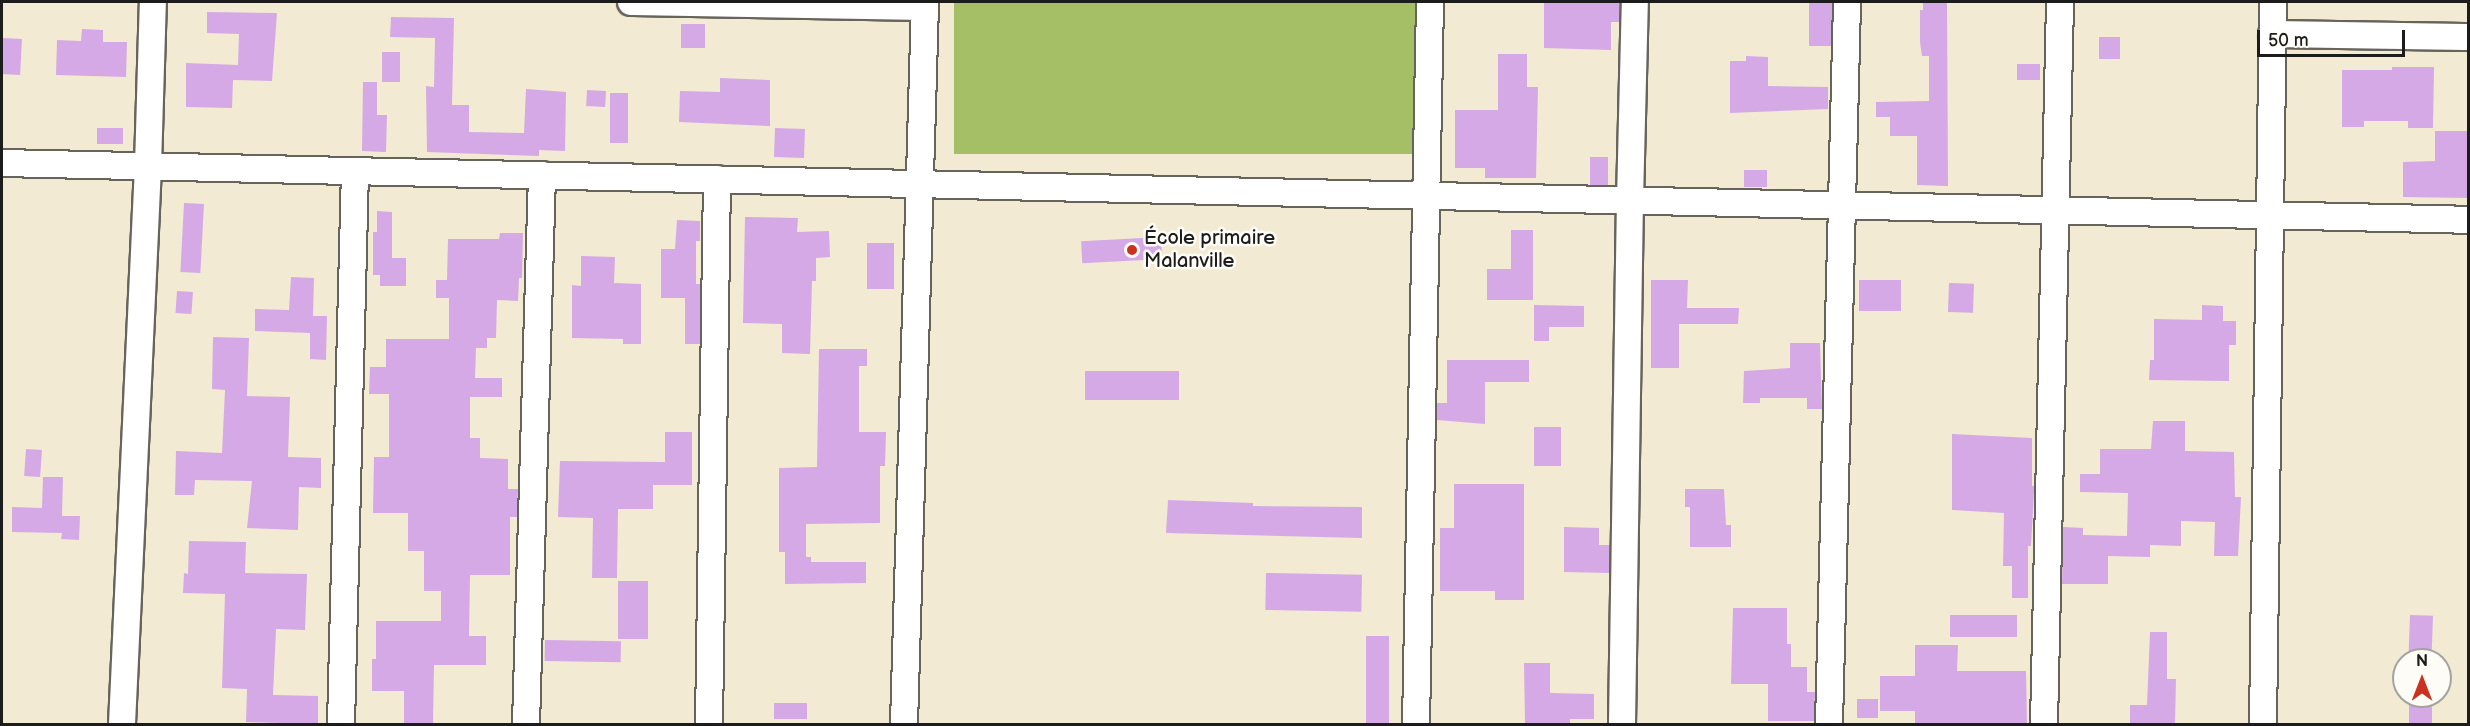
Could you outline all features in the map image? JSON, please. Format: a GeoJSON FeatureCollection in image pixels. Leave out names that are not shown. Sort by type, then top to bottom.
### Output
{"type":"FeatureCollection","features":[{"type":"Feature","properties":{"kind":"street"},"geometry":{"type":"LineString","coordinates":[[122,724],[148,166],[153,2]]}},
{"type":"Feature","properties":{"kind":"street"},"geometry":{"type":"LineString","coordinates":[[631,2],[925,4],[922,184],[904,724]]}},
{"type":"Feature","properties":{"kind":"street"},"geometry":{"type":"LineString","coordinates":[[1416,724],[1430,2]]}},
{"type":"Feature","properties":{"kind":"street"},"geometry":{"type":"LineString","coordinates":[[1622,724],[1629,200],[1635,2]]}},
{"type":"Feature","properties":{"kind":"street"},"geometry":{"type":"LineString","coordinates":[[1829,724],[1847,2]]}},
{"type":"Feature","properties":{"kind":"street"},"geometry":{"type":"LineString","coordinates":[[2044,724],[2060,2]]}},
{"type":"Feature","properties":{"kind":"street"},"geometry":{"type":"LineString","coordinates":[[2263,724],[2268,215],[2273,2]]}},
{"type":"Feature","properties":{"kind":"street"},"geometry":{"type":"LineString","coordinates":[[2272,34],[2469,38]]}},
{"type":"Feature","properties":{"kind":"street"},"geometry":{"type":"LineString","coordinates":[[2,162],[2469,220]]}},
{"type":"Feature","properties":{"kind":"street"},"geometry":{"type":"LineString","coordinates":[[341,724],[355,171]]}},
{"type":"Feature","properties":{"kind":"street"},"geometry":{"type":"LineString","coordinates":[[526,724],[542,175]]}},
{"type":"Feature","properties":{"kind":"street"},"geometry":{"type":"LineString","coordinates":[[709,724],[717,179]]}},
{"type":"Feature","properties":{"kind":"green space"},"geometry":{"type":"Polygon","coordinates":[[[954,2],[1416,2],[1416,154],[954,154],[954,2]]]}},
{"type":"Feature","properties":{"kind":"building"},"geometry":{"type":"Polygon","coordinates":[[[1544,2],[1620,2],[1620,22],[1611,22],[1611,50],[1544,48],[1544,2]]]}},
{"type":"Feature","properties":{"kind":"building"},"geometry":{"type":"Polygon","coordinates":[[[1809,2],[1832,2],[1832,46],[1809,46],[1809,2]]]}},
{"type":"Feature","properties":{"kind":"building"},"geometry":{"type":"Polygon","coordinates":[[[1923,2],[1947,2],[1948,186],[1917,185],[1917,136],[1890,136],[1890,117],[1876,117],[1876,102],[1929,101],[1929,56],[1922,56],[1920,42],[1920,10],[1923,10],[1923,2]]]}},
{"type":"Feature","properties":{"kind":"building"},"geometry":{"type":"Polygon","coordinates":[[[207,12],[277,13],[272,81],[233,80],[232,108],[186,107],[186,63],[238,65],[239,34],[207,33],[207,12]]]}},
{"type":"Feature","properties":{"kind":"building"},"geometry":{"type":"Polygon","coordinates":[[[391,17],[454,18],[452,105],[469,105],[469,132],[524,133],[526,89],[566,92],[565,151],[539,150],[539,156],[427,152],[426,86],[434,87],[435,38],[390,37],[391,17]]]}},
{"type":"Feature","properties":{"kind":"building"},"geometry":{"type":"Polygon","coordinates":[[[681,24],[705,24],[705,48],[681,48],[681,24]]]}},
{"type":"Feature","properties":{"kind":"building"},"geometry":{"type":"Polygon","coordinates":[[[82,29],[103,30],[103,42],[127,42],[126,77],[56,75],[57,40],[81,41],[82,29]]]}},
{"type":"Feature","properties":{"kind":"building"},"geometry":{"type":"Polygon","coordinates":[[[2099,37],[2120,37],[2120,59],[2099,59],[2099,37]]]}},
{"type":"Feature","properties":{"kind":"building"},"geometry":{"type":"Polygon","coordinates":[[[2,38],[22,39],[20,75],[2,74],[2,38]]]}},
{"type":"Feature","properties":{"kind":"building"},"geometry":{"type":"Polygon","coordinates":[[[382,52],[400,52],[400,82],[382,82],[382,52]]]}},
{"type":"Feature","properties":{"kind":"building"},"geometry":{"type":"Polygon","coordinates":[[[1498,54],[1527,54],[1527,87],[1538,87],[1536,178],[1485,178],[1485,168],[1455,168],[1455,110],[1498,110],[1498,54]]]}},
{"type":"Feature","properties":{"kind":"building"},"geometry":{"type":"Polygon","coordinates":[[[1746,56],[1768,57],[1768,86],[1828,87],[1828,109],[1730,113],[1730,61],[1746,61],[1746,56]]]}},
{"type":"Feature","properties":{"kind":"building"},"geometry":{"type":"Polygon","coordinates":[[[2017,64],[2040,64],[2040,80],[2017,80],[2017,64]]]}},
{"type":"Feature","properties":{"kind":"building"},"geometry":{"type":"Polygon","coordinates":[[[2392,67],[2434,67],[2433,128],[2408,128],[2408,121],[2364,121],[2364,127],[2342,127],[2342,70],[2392,70],[2392,67]]]}},
{"type":"Feature","properties":{"kind":"building"},"geometry":{"type":"Polygon","coordinates":[[[720,78],[770,80],[770,126],[679,122],[680,91],[720,92],[720,78]]]}},
{"type":"Feature","properties":{"kind":"building"},"geometry":{"type":"Polygon","coordinates":[[[363,82],[377,82],[377,115],[387,115],[386,152],[362,151],[363,82]]]}},
{"type":"Feature","properties":{"kind":"building"},"geometry":{"type":"Polygon","coordinates":[[[587,90],[606,91],[605,107],[586,106],[587,90]]]}},
{"type":"Feature","properties":{"kind":"building"},"geometry":{"type":"Polygon","coordinates":[[[610,93],[628,93],[628,143],[610,143],[610,93]]]}},
{"type":"Feature","properties":{"kind":"building"},"geometry":{"type":"Polygon","coordinates":[[[97,128],[123,128],[123,144],[97,144],[97,128]]]}},
{"type":"Feature","properties":{"kind":"building"},"geometry":{"type":"Polygon","coordinates":[[[775,128],[805,129],[804,158],[774,157],[775,128]]]}},
{"type":"Feature","properties":{"kind":"building"},"geometry":{"type":"Polygon","coordinates":[[[2435,131],[2468,131],[2469,198],[2403,197],[2403,162],[2435,161],[2435,131]]]}},
{"type":"Feature","properties":{"kind":"building"},"geometry":{"type":"Polygon","coordinates":[[[1590,157],[1608,157],[1608,185],[1590,185],[1590,157]]]}},
{"type":"Feature","properties":{"kind":"building"},"geometry":{"type":"Polygon","coordinates":[[[1744,170],[1767,170],[1767,187],[1744,187],[1744,170]]]}},
{"type":"Feature","properties":{"kind":"building"},"geometry":{"type":"Polygon","coordinates":[[[184,203],[204,204],[200,273],[180,272],[184,203]]]}},
{"type":"Feature","properties":{"kind":"building"},"geometry":{"type":"Polygon","coordinates":[[[377,211],[392,212],[392,258],[406,258],[406,286],[380,286],[380,275],[373,275],[373,232],[377,232],[377,211]]]}},
{"type":"Feature","properties":{"kind":"building"},"geometry":{"type":"Polygon","coordinates":[[[745,217],[798,218],[797,232],[829,231],[830,257],[816,258],[816,281],[812,281],[810,354],[782,353],[782,324],[743,323],[745,217]]]}},
{"type":"Feature","properties":{"kind":"building"},"geometry":{"type":"Polygon","coordinates":[[[677,220],[700,221],[700,241],[696,241],[696,284],[700,284],[700,344],[685,344],[685,298],[661,298],[661,249],[675,249],[677,220]]]}},
{"type":"Feature","properties":{"kind":"building"},"geometry":{"type":"Polygon","coordinates":[[[1511,230],[1533,230],[1533,300],[1487,300],[1487,269],[1511,269],[1511,230]]]}},
{"type":"Feature","properties":{"kind":"building"},"geometry":{"type":"Polygon","coordinates":[[[500,233],[523,233],[522,278],[519,278],[518,301],[497,300],[496,338],[487,338],[487,348],[476,348],[475,378],[502,378],[502,397],[470,397],[470,438],[480,438],[480,458],[508,459],[508,489],[518,489],[517,517],[510,517],[510,575],[470,575],[469,636],[486,636],[486,665],[434,665],[433,724],[404,724],[404,691],[372,691],[372,659],[376,659],[376,621],[441,621],[441,591],[424,591],[424,551],[408,551],[408,513],[373,513],[374,457],[389,457],[389,394],[369,394],[370,367],[386,367],[386,339],[449,339],[449,298],[436,298],[436,280],[447,280],[448,239],[499,239],[500,233]]]}},
{"type":"Feature","properties":{"kind":"building"},"geometry":{"type":"Polygon","coordinates":[[[1161,237],[1162,259],[1082,263],[1081,241],[1161,237]]]}},
{"type":"Feature","properties":{"kind":"building"},"geometry":{"type":"Polygon","coordinates":[[[867,243],[894,243],[894,289],[867,289],[867,243]]]}},
{"type":"Feature","properties":{"kind":"building"},"geometry":{"type":"Polygon","coordinates":[[[581,256],[615,257],[614,283],[641,284],[641,344],[623,344],[623,339],[572,338],[572,285],[581,286],[581,256]]]}},
{"type":"Feature","properties":{"kind":"building"},"geometry":{"type":"Polygon","coordinates":[[[291,277],[314,278],[313,316],[327,316],[326,360],[310,359],[310,333],[255,331],[255,309],[289,310],[291,277]]]}},
{"type":"Feature","properties":{"kind":"building"},"geometry":{"type":"Polygon","coordinates":[[[1651,280],[1688,280],[1687,308],[1739,308],[1738,324],[1679,324],[1679,368],[1651,368],[1651,280]]]}},
{"type":"Feature","properties":{"kind":"building"},"geometry":{"type":"Polygon","coordinates":[[[1859,280],[1901,280],[1901,311],[1859,311],[1859,280]]]}},
{"type":"Feature","properties":{"kind":"building"},"geometry":{"type":"Polygon","coordinates":[[[1949,283],[1974,284],[1973,313],[1948,312],[1949,283]]]}},
{"type":"Feature","properties":{"kind":"building"},"geometry":{"type":"Polygon","coordinates":[[[177,291],[193,292],[191,314],[175,313],[177,291]]]}},
{"type":"Feature","properties":{"kind":"building"},"geometry":{"type":"Polygon","coordinates":[[[1534,305],[1584,306],[1584,327],[1549,327],[1549,341],[1534,341],[1534,305]]]}},
{"type":"Feature","properties":{"kind":"building"},"geometry":{"type":"Polygon","coordinates":[[[2202,305],[2223,306],[2223,321],[2236,321],[2236,345],[2229,345],[2229,381],[2149,380],[2150,360],[2154,360],[2154,319],[2202,320],[2202,305]]]}},
{"type":"Feature","properties":{"kind":"building"},"geometry":{"type":"Polygon","coordinates":[[[213,337],[249,338],[247,396],[290,397],[288,457],[321,458],[321,488],[299,487],[298,530],[247,528],[252,481],[195,480],[194,495],[175,495],[176,451],[222,453],[225,390],[212,389],[213,337]]]}},
{"type":"Feature","properties":{"kind":"building"},"geometry":{"type":"Polygon","coordinates":[[[1790,343],[1820,343],[1822,409],[1807,409],[1807,398],[1760,398],[1760,403],[1743,403],[1744,371],[1790,368],[1790,343]]]}},
{"type":"Feature","properties":{"kind":"building"},"geometry":{"type":"Polygon","coordinates":[[[819,349],[867,349],[867,366],[859,366],[859,432],[886,432],[885,466],[880,466],[880,523],[806,524],[806,557],[811,557],[811,562],[866,562],[866,583],[785,584],[785,552],[779,552],[779,468],[817,467],[819,349]]]}},
{"type":"Feature","properties":{"kind":"building"},"geometry":{"type":"Polygon","coordinates":[[[1447,360],[1529,360],[1529,382],[1485,382],[1485,424],[1437,420],[1437,403],[1447,403],[1447,360]]]}},
{"type":"Feature","properties":{"kind":"building"},"geometry":{"type":"Polygon","coordinates":[[[1085,371],[1179,371],[1179,400],[1085,400],[1085,371]]]}},
{"type":"Feature","properties":{"kind":"building"},"geometry":{"type":"Polygon","coordinates":[[[2153,421],[2185,421],[2185,451],[2234,452],[2235,497],[2241,497],[2238,556],[2214,556],[2215,522],[2181,521],[2181,546],[2150,545],[2150,557],[2108,556],[2108,584],[2062,584],[2063,527],[2083,528],[2083,535],[2127,536],[2128,493],[2080,492],[2080,474],[2100,474],[2100,449],[2151,449],[2153,421]]]}},
{"type":"Feature","properties":{"kind":"building"},"geometry":{"type":"Polygon","coordinates":[[[1534,427],[1561,427],[1561,466],[1534,466],[1534,427]]]}},
{"type":"Feature","properties":{"kind":"building"},"geometry":{"type":"Polygon","coordinates":[[[665,432],[692,432],[692,485],[653,485],[653,509],[618,509],[617,578],[592,578],[593,518],[558,517],[560,461],[665,462],[665,432]]]}},
{"type":"Feature","properties":{"kind":"building"},"geometry":{"type":"Polygon","coordinates":[[[1952,434],[2032,438],[2034,492],[2031,546],[2028,546],[2028,598],[2012,598],[2012,566],[2003,566],[2004,513],[1952,510],[1952,434]]]}},
{"type":"Feature","properties":{"kind":"building"},"geometry":{"type":"Polygon","coordinates":[[[26,449],[42,450],[40,477],[24,476],[26,449]]]}},
{"type":"Feature","properties":{"kind":"building"},"geometry":{"type":"Polygon","coordinates":[[[43,477],[63,477],[62,516],[80,516],[79,540],[61,539],[62,533],[12,532],[12,507],[42,508],[43,477]]]}},
{"type":"Feature","properties":{"kind":"building"},"geometry":{"type":"Polygon","coordinates":[[[1454,484],[1524,484],[1524,600],[1495,600],[1495,591],[1440,591],[1440,528],[1454,528],[1454,484]]]}},
{"type":"Feature","properties":{"kind":"building"},"geometry":{"type":"Polygon","coordinates":[[[1685,489],[1724,489],[1726,525],[1731,525],[1731,547],[1690,547],[1690,507],[1685,507],[1685,489]]]}},
{"type":"Feature","properties":{"kind":"building"},"geometry":{"type":"Polygon","coordinates":[[[1168,500],[1253,503],[1253,506],[1362,507],[1362,538],[1166,533],[1168,500]]]}},
{"type":"Feature","properties":{"kind":"building"},"geometry":{"type":"Polygon","coordinates":[[[1564,527],[1599,528],[1599,545],[1610,545],[1609,573],[1564,572],[1564,527]]]}},
{"type":"Feature","properties":{"kind":"building"},"geometry":{"type":"Polygon","coordinates":[[[189,541],[246,542],[245,573],[307,574],[305,630],[276,629],[273,695],[318,696],[318,724],[246,722],[247,689],[222,688],[225,594],[183,593],[184,573],[188,574],[189,541]]]}},
{"type":"Feature","properties":{"kind":"building"},"geometry":{"type":"Polygon","coordinates":[[[1266,573],[1362,575],[1361,612],[1265,610],[1266,573]]]}},
{"type":"Feature","properties":{"kind":"building"},"geometry":{"type":"Polygon","coordinates":[[[618,581],[648,581],[648,639],[618,639],[618,581]]]}},
{"type":"Feature","properties":{"kind":"building"},"geometry":{"type":"Polygon","coordinates":[[[1733,608],[1787,608],[1787,644],[1791,644],[1791,667],[1807,667],[1807,692],[1815,692],[1814,721],[1768,721],[1768,684],[1731,684],[1733,608]]]}},
{"type":"Feature","properties":{"kind":"building"},"geometry":{"type":"Polygon","coordinates":[[[1950,615],[2017,615],[2017,637],[1950,637],[1950,615]]]}},
{"type":"Feature","properties":{"kind":"building"},"geometry":{"type":"Polygon","coordinates":[[[2410,615],[2433,616],[2432,648],[2409,648],[2410,615]]]}},
{"type":"Feature","properties":{"kind":"building"},"geometry":{"type":"Polygon","coordinates":[[[2150,632],[2167,632],[2167,679],[2176,679],[2175,724],[2130,724],[2130,705],[2147,705],[2150,632]]]}},
{"type":"Feature","properties":{"kind":"building"},"geometry":{"type":"Polygon","coordinates":[[[1366,636],[1389,636],[1389,724],[1366,724],[1366,636]]]}},
{"type":"Feature","properties":{"kind":"building"},"geometry":{"type":"Polygon","coordinates":[[[545,640],[621,641],[621,662],[545,661],[545,640]]]}},
{"type":"Feature","properties":{"kind":"building"},"geometry":{"type":"Polygon","coordinates":[[[1915,645],[1958,645],[1957,671],[2026,671],[2027,724],[1915,724],[1915,711],[1880,711],[1880,676],[1915,676],[1915,645]]]}},
{"type":"Feature","properties":{"kind":"building"},"geometry":{"type":"Polygon","coordinates":[[[1524,663],[1550,663],[1550,693],[1594,694],[1594,719],[1570,719],[1570,724],[1525,724],[1524,663]]]}},
{"type":"Feature","properties":{"kind":"building"},"geometry":{"type":"Polygon","coordinates":[[[1857,699],[1878,699],[1878,718],[1857,718],[1857,699]]]}},
{"type":"Feature","properties":{"kind":"building"},"geometry":{"type":"Polygon","coordinates":[[[774,703],[807,703],[807,719],[774,719],[774,703]]]}},
{"type":"Feature","properties":{"kind":"building"},"geometry":{"type":"Polygon","coordinates":[[[2409,708],[2432,708],[2432,724],[2409,724],[2409,708]]]}},
{"type":"Feature","properties":{"kind":"place","name":"École primaire Malanville"},"geometry":{"type":"Point","coordinates":[1132,250]}}]}
